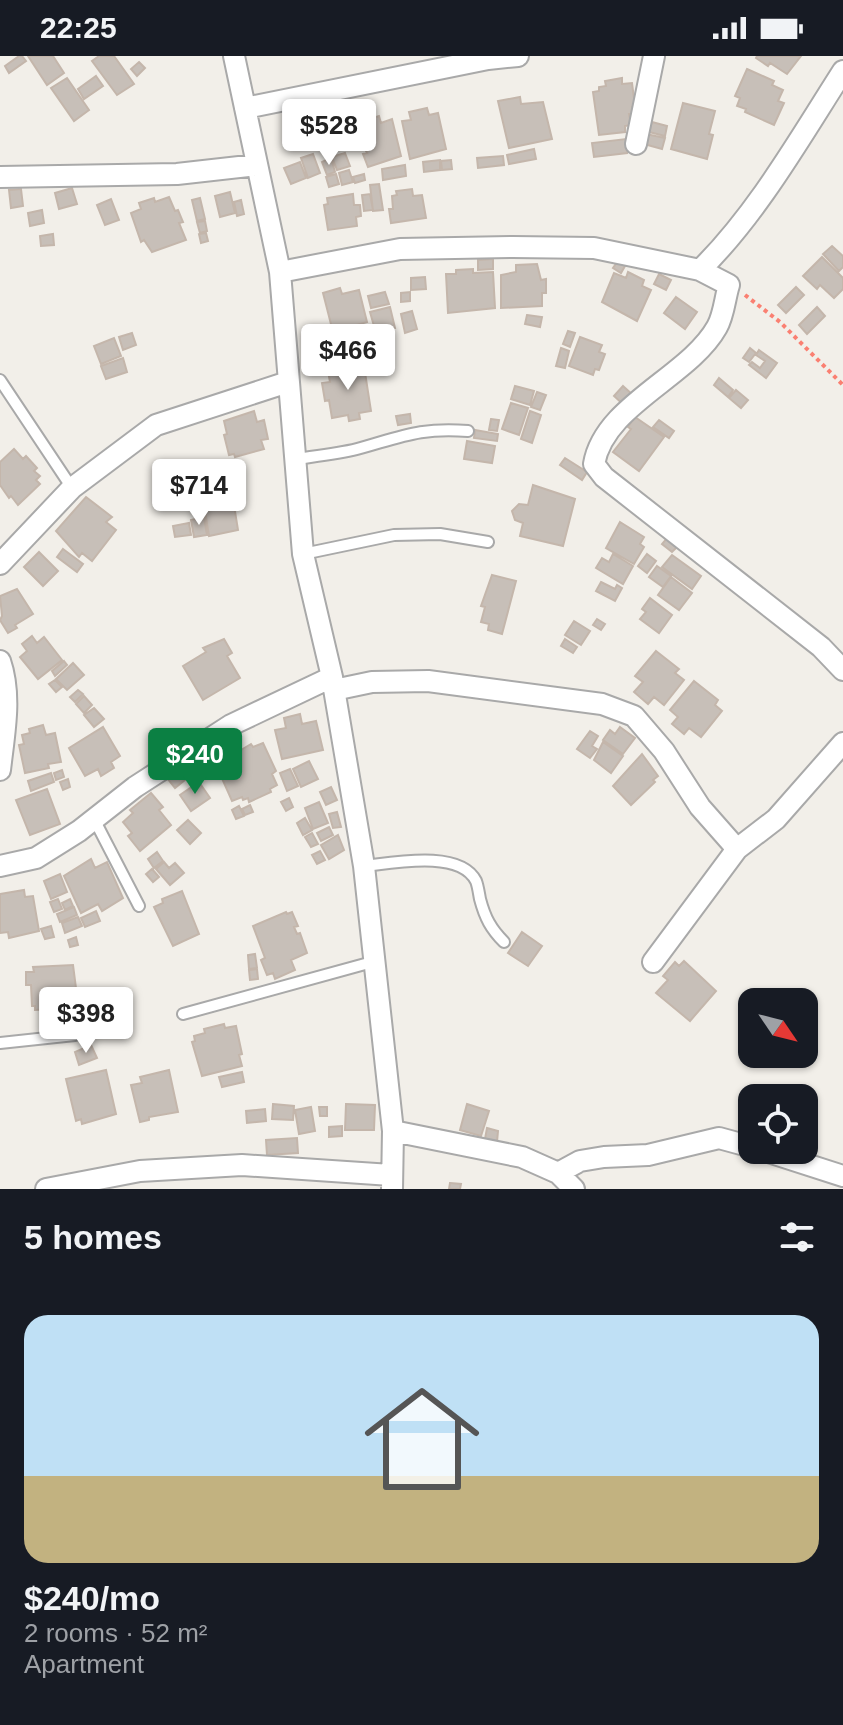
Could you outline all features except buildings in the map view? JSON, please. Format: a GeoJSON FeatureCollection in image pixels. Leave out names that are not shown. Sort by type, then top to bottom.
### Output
{"type":"FeatureCollection","features":[{"type":"Feature","properties":{"kind":"street"},"geometry":{"type":"LineString","coordinates":[[46,1189],[140,1171],[242,1165],[392,1182],[393,1131],[364,866],[333,684],[303,554],[280,272],[234,56]]}},
{"type":"Feature","properties":{"kind":"street"},"geometry":{"type":"LineString","coordinates":[[245,108],[433,63],[518,56]]}},
{"type":"Feature","properties":{"kind":"street"},"geometry":{"type":"LineString","coordinates":[[636,144],[654,56]]}},
{"type":"Feature","properties":{"kind":"street"},"geometry":{"type":"LineString","coordinates":[[700,270],[723,247],[843,71]]}},
{"type":"Feature","properties":{"kind":"street"},"geometry":{"type":"LineString","coordinates":[[0,177],[177,174],[257,165]]}},
{"type":"Feature","properties":{"kind":"street"},"geometry":{"type":"LineString","coordinates":[[280,272],[400,249],[594,248],[700,270],[729,285],[719,325],[700,349],[622,416],[597,448],[594,464],[604,477],[821,647],[843,670]]}},
{"type":"Feature","properties":{"kind":"street"},"geometry":{"type":"LineString","coordinates":[[0,564],[72,488],[156,425],[288,382]]}},
{"type":"Feature","properties":{"kind":"street"},"geometry":{"type":"LineString","coordinates":[[0,661],[4,672],[7,710],[0,770]]}},
{"type":"Feature","properties":{"kind":"street"},"geometry":{"type":"LineString","coordinates":[[0,866],[36,858],[135,787],[231,725],[333,684],[372,682],[428,681],[602,704],[634,716],[664,751],[700,807],[737,849]]}},
{"type":"Feature","properties":{"kind":"street"},"geometry":{"type":"LineString","coordinates":[[653,962],[737,849],[776,819],[843,743]]}},
{"type":"Feature","properties":{"kind":"street"},"geometry":{"type":"LineString","coordinates":[[393,1131],[522,1157],[558,1173],[574,1189]]}},
{"type":"Feature","properties":{"kind":"street"},"geometry":{"type":"LineString","coordinates":[[558,1173],[580,1161],[648,1155],[719,1138],[738,1143]]}},
{"type":"Feature","properties":{"kind":"street"},"geometry":{"type":"LineString","coordinates":[[806,1164],[843,1176]]}},
{"type":"Feature","properties":{"kind":"lane"},"geometry":{"type":"LineString","coordinates":[[0,380],[72,488]]}},
{"type":"Feature","properties":{"kind":"lane"},"geometry":{"type":"LineString","coordinates":[[293,459],[355,449],[411,432],[441,429],[468,431]]}},
{"type":"Feature","properties":{"kind":"lane"},"geometry":{"type":"LineString","coordinates":[[303,554],[394,535],[440,534],[488,542]]}},
{"type":"Feature","properties":{"kind":"lane"},"geometry":{"type":"LineString","coordinates":[[94,819],[139,906]]}},
{"type":"Feature","properties":{"kind":"lane"},"geometry":{"type":"LineString","coordinates":[[364,866],[412,860],[437,861],[449,862],[467,871],[476,881],[485,920],[504,942]]}},
{"type":"Feature","properties":{"kind":"lane"},"geometry":{"type":"LineString","coordinates":[[183,1014],[376,961]]}},
{"type":"Feature","properties":{"kind":"lane"},"geometry":{"type":"LineString","coordinates":[[0,1043],[75,1035]]}},
{"type":"Feature","properties":{"kind":"path"},"geometry":{"type":"LineString","coordinates":[[729,285],[780,322],[843,385]]}}]}
